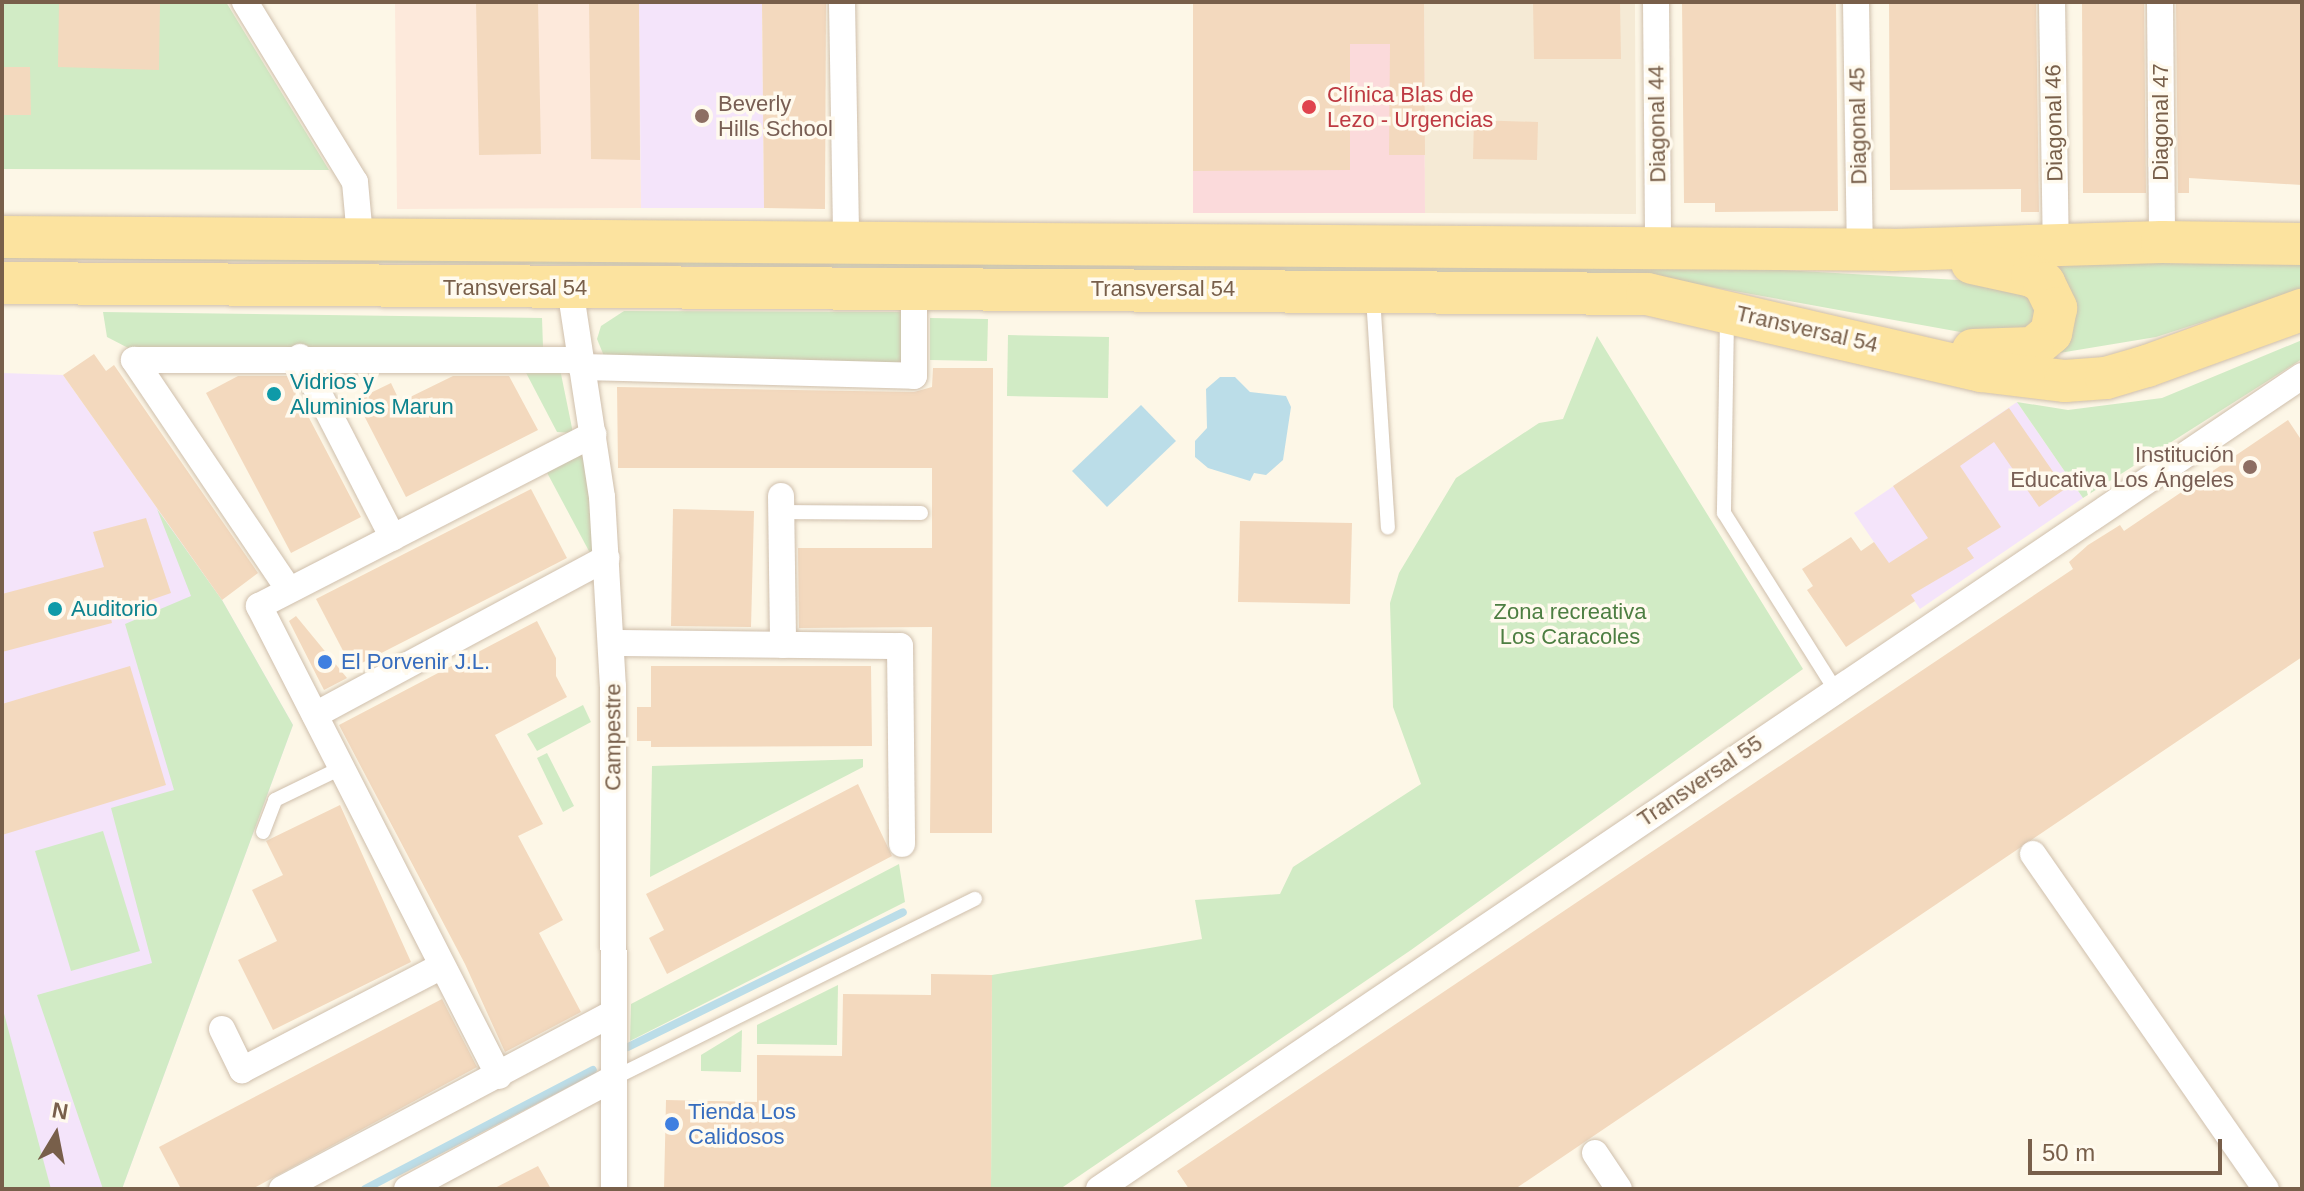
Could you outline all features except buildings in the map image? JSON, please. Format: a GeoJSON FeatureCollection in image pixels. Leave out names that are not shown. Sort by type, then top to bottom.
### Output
{"type":"FeatureCollection","features":[{"type":"Feature","properties":{"kind":"main road","name":"Transversal 54"},"geometry":{"type":"LineString","coordinates":[[2,237],[1658,246],[1876,250],[2162,242],[2302,244]]}},
{"type":"Feature","properties":{"kind":"main road"},"geometry":{"type":"LineString","coordinates":[[1876,250],[2032,276],[2053,295],[2056,323],[2041,343],[2019,351],[1884,346]]}},
{"type":"Feature","properties":{"kind":"main road","name":"Transversal 54"},"geometry":{"type":"LineString","coordinates":[[2,283],[914,290],[1373,289],[1647,294],[2025,378],[2106,378],[2302,310]]}},
{"type":"Feature","properties":{"kind":"street"},"geometry":{"type":"LineString","coordinates":[[245,2],[355,182],[360,237]]}},
{"type":"Feature","properties":{"kind":"street"},"geometry":{"type":"LineString","coordinates":[[842,2],[846,242]]}},
{"type":"Feature","properties":{"kind":"street","name":"Diagonal 44"},"geometry":{"type":"LineString","coordinates":[[1656,2],[1658,246]]}},
{"type":"Feature","properties":{"kind":"street","name":"Diagonal 45"},"geometry":{"type":"LineString","coordinates":[[1856,2],[1876,250]]}},
{"type":"Feature","properties":{"kind":"street","name":"Diagonal 46"},"geometry":{"type":"LineString","coordinates":[[2052,2],[2056,244]]}},
{"type":"Feature","properties":{"kind":"street","name":"Diagonal 47"},"geometry":{"type":"LineString","coordinates":[[2160,2],[2162,242]]}},
{"type":"Feature","properties":{"kind":"street","name":"Campestre"},"geometry":{"type":"LineString","coordinates":[[570,288],[593,434],[611,643],[614,1189]]}},
{"type":"Feature","properties":{"kind":"street"},"geometry":{"type":"LineString","coordinates":[[289,590],[134,360],[300,357],[580,363],[914,376],[914,290]]}},
{"type":"Feature","properties":{"kind":"street"},"geometry":{"type":"LineString","coordinates":[[300,357],[393,538]]}},
{"type":"Feature","properties":{"kind":"street","name":"Transversal 55"},"geometry":{"type":"LineString","coordinates":[[1099,1189],[2302,376]]}},
{"type":"Feature","properties":{"kind":"street"},"geometry":{"type":"LineString","coordinates":[[499,1076],[259,606],[593,434]]}},
{"type":"Feature","properties":{"kind":"street"},"geometry":{"type":"LineString","coordinates":[[782,504],[783,645]]}},
{"type":"Feature","properties":{"kind":"street"},"geometry":{"type":"LineString","coordinates":[[315,715],[606,558]]}},
{"type":"Feature","properties":{"kind":"street"},"geometry":{"type":"LineString","coordinates":[[611,643],[900,646],[902,844]]}},
{"type":"Feature","properties":{"kind":"street"},"geometry":{"type":"LineString","coordinates":[[2033,854],[2266,1189]]}},
{"type":"Feature","properties":{"kind":"street"},"geometry":{"type":"LineString","coordinates":[[222,1029],[242,1070],[442,966]]}},
{"type":"Feature","properties":{"kind":"street"},"geometry":{"type":"LineString","coordinates":[[282,1189],[613,1013]]}},
{"type":"Feature","properties":{"kind":"street"},"geometry":{"type":"LineString","coordinates":[[407,1189],[614,1078]]}},
{"type":"Feature","properties":{"kind":"street"},"geometry":{"type":"LineString","coordinates":[[1595,1153],[1619,1189]]}},
{"type":"Feature","properties":{"kind":"lane"},"geometry":{"type":"LineString","coordinates":[[1373,289],[1388,528]]}},
{"type":"Feature","properties":{"kind":"lane"},"geometry":{"type":"LineString","coordinates":[[1727,311],[1724,513],[1835,689]]}},
{"type":"Feature","properties":{"kind":"lane"},"geometry":{"type":"LineString","coordinates":[[782,504],[921,513]]}},
{"type":"Feature","properties":{"kind":"lane"},"geometry":{"type":"LineString","coordinates":[[263,832],[275,800],[341,768]]}},
{"type":"Feature","properties":{"kind":"lane"},"geometry":{"type":"LineString","coordinates":[[614,1078],[975,899]]}},
{"type":"Feature","properties":{"kind":"shaded area"},"geometry":{"type":"Polygon","coordinates":[[[395,2],[639,2],[641,208],[397,209],[395,2]]]}},
{"type":"Feature","properties":{"kind":"shaded area","name":"Beverly Hills School"},"geometry":{"type":"Polygon","coordinates":[[[639,2],[762,2],[764,208],[641,208],[639,2]]]}},
{"type":"Feature","properties":{"kind":"shaded area","name":"Clínica Blas de Lezo - Urgencias"},"geometry":{"type":"Polygon","coordinates":[[[1193,2],[1424,2],[1425,213],[1193,213],[1193,2]]]}},
{"type":"Feature","properties":{"kind":"shaded area"},"geometry":{"type":"Polygon","coordinates":[[[1424,2],[1635,2],[1636,214],[1425,213],[1424,2]]]}},
{"type":"Feature","properties":{"kind":"shaded area"},"geometry":{"type":"Polygon","coordinates":[[[2,373],[63,375],[222,600],[293,725],[122,1189],[2,1189],[2,373]]]}},
{"type":"Feature","properties":{"kind":"shaded area"},"geometry":{"type":"Polygon","coordinates":[[[2017,402],[2083,498],[1920,609],[1854,513],[2017,402]]]}},
{"type":"Feature","properties":{"kind":"green space"},"geometry":{"type":"Polygon","coordinates":[[[2,2],[226,2],[329,170],[2,169],[2,2]]]}},
{"type":"Feature","properties":{"kind":"green space"},"geometry":{"type":"Polygon","coordinates":[[[2,249],[1642,262],[2029,284],[2039,324],[1988,337],[1646,275],[2,259],[2,249]]]}},
{"type":"Feature","properties":{"kind":"green space"},"geometry":{"type":"Polygon","coordinates":[[[2017,261],[2302,265],[2302,290],[2156,337],[2035,357],[2053,349],[2017,261]]]}},
{"type":"Feature","properties":{"kind":"green space"},"geometry":{"type":"Polygon","coordinates":[[[624,311],[902,312],[905,366],[604,356],[597,339],[601,326],[624,311]]]}},
{"type":"Feature","properties":{"kind":"green space"},"geometry":{"type":"Polygon","coordinates":[[[103,312],[542,318],[543,347],[136,352],[107,337],[103,312]]]}},
{"type":"Feature","properties":{"kind":"green space"},"geometry":{"type":"Polygon","coordinates":[[[930,318],[988,319],[987,361],[930,360],[930,318]]]}},
{"type":"Feature","properties":{"kind":"green space"},"geometry":{"type":"Polygon","coordinates":[[[1008,335],[1109,337],[1108,398],[1007,396],[1008,335]]]}},
{"type":"Feature","properties":{"kind":"green space","name":"Zona recreativa Los Caracoles"},"geometry":{"type":"Polygon","coordinates":[[[1597,336],[1803,669],[1411,950],[1060,1189],[991,1189],[992,975],[1202,939],[1195,900],[1280,894],[1293,867],[1421,784],[1393,707],[1390,603],[1399,573],[1456,478],[1539,423],[1563,419],[1597,336]]]}},
{"type":"Feature","properties":{"kind":"green space"},"geometry":{"type":"Polygon","coordinates":[[[2302,340],[2302,359],[2083,498],[2017,402],[2068,410],[2162,398],[2302,340]]]}},
{"type":"Feature","properties":{"kind":"green space"},"geometry":{"type":"Polygon","coordinates":[[[523,367],[560,369],[573,433],[557,432],[523,367]]]}},
{"type":"Feature","properties":{"kind":"green space"},"geometry":{"type":"Polygon","coordinates":[[[582,448],[597,551],[590,553],[544,467],[582,448]]]}},
{"type":"Feature","properties":{"kind":"green space"},"geometry":{"type":"Polygon","coordinates":[[[157,509],[222,600],[293,725],[122,1189],[103,1189],[37,995],[152,963],[111,808],[174,790],[125,624],[191,596],[157,509]]]}},
{"type":"Feature","properties":{"kind":"green space"},"geometry":{"type":"Polygon","coordinates":[[[583,705],[591,722],[537,751],[527,734],[583,705]]]}},
{"type":"Feature","properties":{"kind":"green space"},"geometry":{"type":"Polygon","coordinates":[[[547,753],[574,806],[563,812],[537,758],[547,753]]]}},
{"type":"Feature","properties":{"kind":"green space"},"geometry":{"type":"Polygon","coordinates":[[[863,759],[863,767],[650,877],[652,766],[863,759]]]}},
{"type":"Feature","properties":{"kind":"green space"},"geometry":{"type":"Polygon","coordinates":[[[103,831],[140,951],[71,971],[35,851],[103,831]]]}},
{"type":"Feature","properties":{"kind":"green space"},"geometry":{"type":"Polygon","coordinates":[[[899,864],[905,902],[630,1041],[631,1004],[899,864]]]}},
{"type":"Feature","properties":{"kind":"green space"},"geometry":{"type":"Polygon","coordinates":[[[838,985],[837,1045],[757,1044],[757,1025],[838,985]]]}},
{"type":"Feature","properties":{"kind":"green space"},"geometry":{"type":"Polygon","coordinates":[[[2,1006],[51,1189],[2,1189],[2,1006]]]}},
{"type":"Feature","properties":{"kind":"green space"},"geometry":{"type":"Polygon","coordinates":[[[742,1030],[741,1072],[701,1071],[701,1055],[742,1030]]]}},
{"type":"Feature","properties":{"kind":"water"},"geometry":{"type":"Polygon","coordinates":[[[1220,377],[1235,377],[1250,392],[1286,396],[1291,407],[1283,460],[1266,475],[1254,473],[1250,481],[1208,468],[1195,457],[1195,441],[1207,428],[1206,389],[1220,377]]]}},
{"type":"Feature","properties":{"kind":"water"},"geometry":{"type":"Polygon","coordinates":[[[1141,405],[1176,441],[1107,507],[1072,471],[1141,405]]]}},
{"type":"Feature","properties":{"kind":"waterway"},"geometry":{"type":"LineString","coordinates":[[628,1047],[903,912]]}},
{"type":"Feature","properties":{"kind":"waterway"},"geometry":{"type":"LineString","coordinates":[[365,1189],[593,1070]]}},
{"type":"Feature","properties":{"kind":"place","name":"Clínica Blas de Lezo - Urgencias"},"geometry":{"type":"Point","coordinates":[1309,107]}},
{"type":"Feature","properties":{"kind":"place","name":"Beverly Hills School"},"geometry":{"type":"Point","coordinates":[702,116]}},
{"type":"Feature","properties":{"kind":"place","name":"Vidrios y Aluminios Marun"},"geometry":{"type":"Point","coordinates":[274,394]}},
{"type":"Feature","properties":{"kind":"place","name":"Institución Educativa Los Ángeles"},"geometry":{"type":"Point","coordinates":[2250,467]}},
{"type":"Feature","properties":{"kind":"place","name":"Auditorio"},"geometry":{"type":"Point","coordinates":[55,609]}},
{"type":"Feature","properties":{"kind":"place","name":"El Porvenir J.L."},"geometry":{"type":"Point","coordinates":[325,662]}},
{"type":"Feature","properties":{"kind":"place","name":"Tienda Los Calidosos"},"geometry":{"type":"Point","coordinates":[672,1124]}}]}
